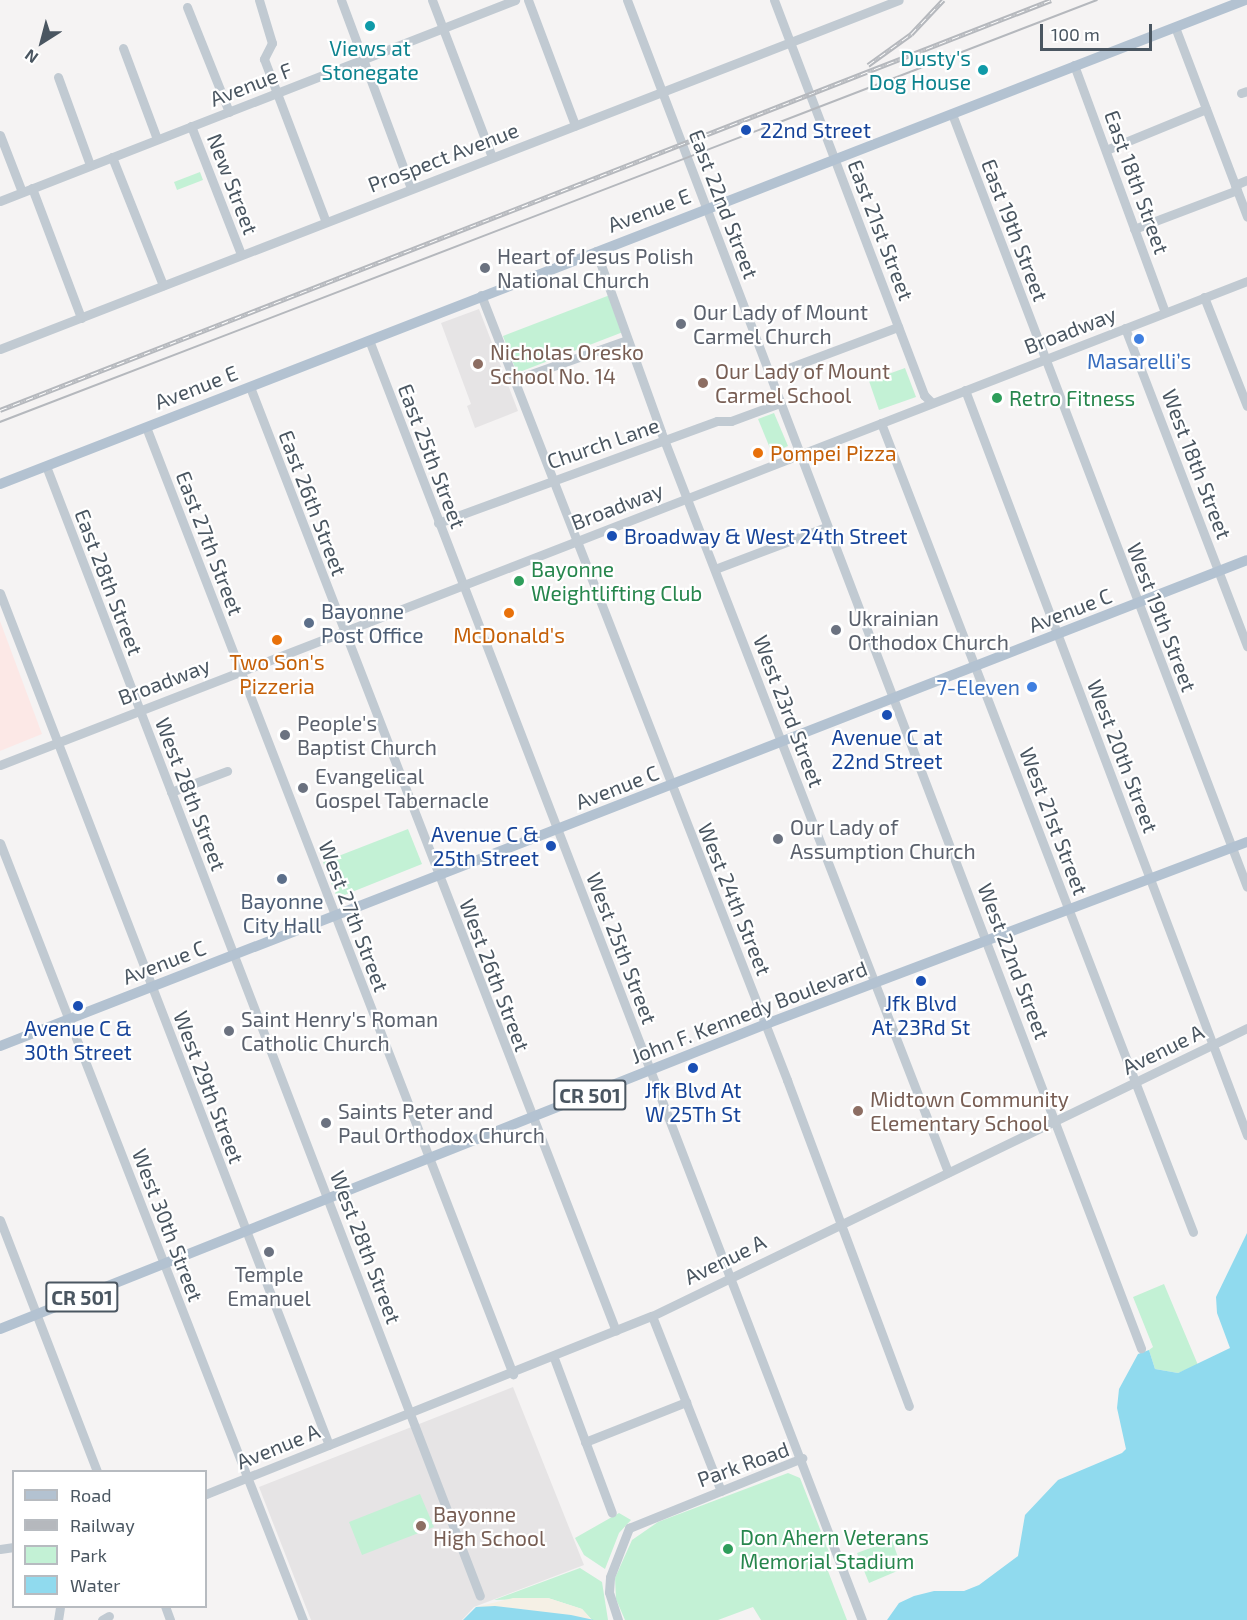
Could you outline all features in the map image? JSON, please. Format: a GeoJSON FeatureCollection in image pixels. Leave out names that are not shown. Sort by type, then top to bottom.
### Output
{"type":"FeatureCollection","features":[{"type":"Feature","properties":{"kind":"main road","name":"Avenue E"},"geometry":{"type":"LineString","coordinates":[[0,484],[481,295],[1245,0]]}},
{"type":"Feature","properties":{"kind":"main road","name":"Avenue C"},"geometry":{"type":"LineString","coordinates":[[0,1046],[671,787],[894,698],[975,669],[1247,560]]}},
{"type":"Feature","properties":{"kind":"main road","name":"John F. Kennedy Boulevard"},"geometry":{"type":"LineString","coordinates":[[0,1329],[766,1024],[987,941],[1150,876],[1247,842]]}},
{"type":"Feature","properties":{"kind":"street"},"geometry":{"type":"LineString","coordinates":[[259,0],[272,43],[264,58],[326,222]]}},
{"type":"Feature","properties":{"kind":"street"},"geometry":{"type":"LineString","coordinates":[[341,0],[411,188]]}},
{"type":"Feature","properties":{"kind":"street"},"geometry":{"type":"LineString","coordinates":[[432,0],[492,157]]}},
{"type":"Feature","properties":{"kind":"street","name":"Avenue F"},"geometry":{"type":"LineString","coordinates":[[0,201],[515,0]]}},
{"type":"Feature","properties":{"kind":"street"},"geometry":{"type":"LineString","coordinates":[[528,0],[575,125]]}},
{"type":"Feature","properties":{"kind":"street","name":"East 22nd Street"},"geometry":{"type":"LineString","coordinates":[[627,0],[799,454]]}},
{"type":"Feature","properties":{"kind":"street","name":"East 21st Street"},"geometry":{"type":"LineString","coordinates":[[774,0],[924,395],[932,403]]}},
{"type":"Feature","properties":{"kind":"street","name":"Prospect Avenue"},"geometry":{"type":"LineString","coordinates":[[2,348],[899,0]]}},
{"type":"Feature","properties":{"kind":"street"},"geometry":{"type":"LineString","coordinates":[[187,7],[229,112]]}},
{"type":"Feature","properties":{"kind":"street"},"geometry":{"type":"LineString","coordinates":[[1175,27],[1247,218]]}},
{"type":"Feature","properties":{"kind":"street"},"geometry":{"type":"LineString","coordinates":[[123,48],[157,139]]}},
{"type":"Feature","properties":{"kind":"street","name":"East 18th Street"},"geometry":{"type":"LineString","coordinates":[[1074,65],[1165,312]]}},
{"type":"Feature","properties":{"kind":"street"},"geometry":{"type":"LineString","coordinates":[[58,77],[90,165]]}},
{"type":"Feature","properties":{"kind":"street"},"geometry":{"type":"LineString","coordinates":[[1106,150],[1206,109]]}},
{"type":"Feature","properties":{"kind":"street","name":"East 19th Street"},"geometry":{"type":"LineString","coordinates":[[952,114],[1044,359]]}},
{"type":"Feature","properties":{"kind":"street","name":"New Street"},"geometry":{"type":"LineString","coordinates":[[191,126],[241,255]]}},
{"type":"Feature","properties":{"kind":"street"},"geometry":{"type":"LineString","coordinates":[[0,135],[22,192]]}},
{"type":"Feature","properties":{"kind":"street"},"geometry":{"type":"LineString","coordinates":[[112,157],[163,285]]}},
{"type":"Feature","properties":{"kind":"street"},"geometry":{"type":"LineString","coordinates":[[1134,229],[1236,188],[1247,180]]}},
{"type":"Feature","properties":{"kind":"street"},"geometry":{"type":"LineString","coordinates":[[32,188],[81,318]]}},
{"type":"Feature","properties":{"kind":"street","name":"West 23rd Street"},"geometry":{"type":"LineString","coordinates":[[596,251],[664,440],[948,1172]]}},
{"type":"Feature","properties":{"kind":"street","name":"Broadway"},"geometry":{"type":"LineString","coordinates":[[0,765],[1247,280]]}},
{"type":"Feature","properties":{"kind":"street","name":"West 24th Street"},"geometry":{"type":"LineString","coordinates":[[481,295],[671,787],[766,1024],[909,1406]]}},
{"type":"Feature","properties":{"kind":"street"},"geometry":{"type":"LineString","coordinates":[[1204,297],[1247,406]]}},
{"type":"Feature","properties":{"kind":"street"},"geometry":{"type":"LineString","coordinates":[[770,375],[898,327]]}},
{"type":"Feature","properties":{"kind":"street","name":"West 18th Street"},"geometry":{"type":"LineString","coordinates":[[1125,328],[1247,646]]}},
{"type":"Feature","properties":{"kind":"street"},"geometry":{"type":"LineString","coordinates":[[0,337],[2,348]]}},
{"type":"Feature","properties":{"kind":"street","name":"East 25th Street"},"geometry":{"type":"LineString","coordinates":[[369,340],[462,585]]}},
{"type":"Feature","properties":{"kind":"street"},"geometry":{"type":"LineString","coordinates":[[514,381],[627,340]]}},
{"type":"Feature","properties":{"kind":"street","name":"West 19th Street"},"geometry":{"type":"LineString","coordinates":[[1044,359],[1247,887]]}},
{"type":"Feature","properties":{"kind":"street","name":"East 26th Street"},"geometry":{"type":"LineString","coordinates":[[250,387],[342,632]]}},
{"type":"Feature","properties":{"kind":"street","name":"West 20th Street"},"geometry":{"type":"LineString","coordinates":[[964,390],[1247,1135]]}},
{"type":"Feature","properties":{"kind":"street","name":"Church Lane"},"geometry":{"type":"LineString","coordinates":[[438,523],[552,479],[664,440],[780,404]]}},
{"type":"Feature","properties":{"kind":"street","name":"West 21st Street"},"geometry":{"type":"LineString","coordinates":[[881,423],[1193,1232]]}},
{"type":"Feature","properties":{"kind":"street","name":"East 27th Street"},"geometry":{"type":"LineString","coordinates":[[146,428],[240,672]]}},
{"type":"Feature","properties":{"kind":"street","name":"West 22nd Street"},"geometry":{"type":"LineString","coordinates":[[799,454],[1056,1119],[1141,1348]]}},
{"type":"Feature","properties":{"kind":"street","name":"East 28th Street"},"geometry":{"type":"LineString","coordinates":[[46,466],[139,710]]}},
{"type":"Feature","properties":{"kind":"street"},"geometry":{"type":"LineString","coordinates":[[715,569],[826,527]]}},
{"type":"Feature","properties":{"kind":"street","name":"West 25th Street"},"geometry":{"type":"LineString","coordinates":[[462,585],[802,1458]]}},
{"type":"Feature","properties":{"kind":"street","name":"West 29th Street"},"geometry":{"type":"LineString","coordinates":[[0,593],[329,1445]]}},
{"type":"Feature","properties":{"kind":"street","name":"West 26th Street"},"geometry":{"type":"LineString","coordinates":[[342,632],[530,1119],[616,1331]]}},
{"type":"Feature","properties":{"kind":"street","name":"West 27th Street"},"geometry":{"type":"LineString","coordinates":[[240,672],[513,1374]]}},
{"type":"Feature","properties":{"kind":"street","name":"West 28th Street"},"geometry":{"type":"LineString","coordinates":[[139,710],[480,1596]]}},
{"type":"Feature","properties":{"kind":"street"},"geometry":{"type":"LineString","coordinates":[[171,792],[227,771]]}},
{"type":"Feature","properties":{"kind":"street","name":"West 30th Street"},"geometry":{"type":"LineString","coordinates":[[0,843],[303,1620]]}},
{"type":"Feature","properties":{"kind":"street","name":"Avenue A"},"geometry":{"type":"LineString","coordinates":[[207,1494],[554,1358],[652,1316],[730,1276],[1247,1028]]}},
{"type":"Feature","properties":{"kind":"street"},"geometry":{"type":"LineString","coordinates":[[0,1220],[96,1470]]}},
{"type":"Feature","properties":{"kind":"street"},"geometry":{"type":"LineString","coordinates":[[652,1316],[721,1491]]}},
{"type":"Feature","properties":{"kind":"street"},"geometry":{"type":"LineString","coordinates":[[554,1358],[612,1513]]}},
{"type":"Feature","properties":{"kind":"street"},"geometry":{"type":"LineString","coordinates":[[585,1442],[686,1402]]}},
{"type":"Feature","properties":{"kind":"street","name":"Park Road"},"geometry":{"type":"LineString","coordinates":[[618,1620],[609,1592],[610,1577],[629,1528],[802,1458],[862,1620]]}},
{"type":"Feature","properties":{"kind":"street"},"geometry":{"type":"LineString","coordinates":[[58,1620],[60,1608]]}},
{"type":"Feature","properties":{"kind":"shaded area","name":"Nicholas Oresko School No. 14"},"geometry":{"type":"Polygon","coordinates":[[[479,309],[518,411],[475,428],[467,406],[471,404],[441,323],[479,309]]]}},
{"type":"Feature","properties":{"kind":"shaded area"},"geometry":{"type":"Polygon","coordinates":[[[0,621],[42,734],[0,751],[0,621]]]}},
{"type":"Feature","properties":{"kind":"shaded area","name":"Bayonne High School"},"geometry":{"type":"Polygon","coordinates":[[[513,1387],[584,1565],[474,1607],[462,1620],[311,1620],[259,1487],[513,1387]]]}},
{"type":"Feature","properties":{"kind":"green space"},"geometry":{"type":"Polygon","coordinates":[[[200,172],[203,180],[177,190],[174,182],[200,172]]]}},
{"type":"Feature","properties":{"kind":"green space"},"geometry":{"type":"Polygon","coordinates":[[[610,295],[623,332],[517,373],[503,336],[610,295]]]}},
{"type":"Feature","properties":{"kind":"green space"},"geometry":{"type":"Polygon","coordinates":[[[905,368],[916,397],[879,410],[869,381],[905,368]]]}},
{"type":"Feature","properties":{"kind":"green space"},"geometry":{"type":"Polygon","coordinates":[[[774,413],[788,446],[772,453],[758,419],[774,413]]]}},
{"type":"Feature","properties":{"kind":"green space"},"geometry":{"type":"Polygon","coordinates":[[[408,829],[422,864],[337,898],[323,862],[408,829]]]}},
{"type":"Feature","properties":{"kind":"green space"},"geometry":{"type":"Polygon","coordinates":[[[1164,1284],[1198,1365],[1178,1373],[1155,1369],[1149,1350],[1153,1347],[1133,1297],[1164,1284]]]}},
{"type":"Feature","properties":{"kind":"green space","name":"Don Ahern Veterans Memorial Stadium"},"geometry":{"type":"Polygon","coordinates":[[[788,1473],[800,1478],[829,1552],[826,1566],[847,1620],[761,1620],[753,1607],[718,1620],[625,1620],[616,1599],[615,1578],[632,1540],[658,1522],[788,1473]]]}},
{"type":"Feature","properties":{"kind":"green space"},"geometry":{"type":"Polygon","coordinates":[[[420,1494],[434,1527],[362,1555],[349,1522],[420,1494]]]}},
{"type":"Feature","properties":{"kind":"green space"},"geometry":{"type":"Polygon","coordinates":[[[619,1513],[631,1520],[619,1533],[605,1569],[584,1555],[575,1538],[619,1513]]]}},
{"type":"Feature","properties":{"kind":"green space"},"geometry":{"type":"Polygon","coordinates":[[[892,1540],[902,1569],[869,1583],[857,1553],[892,1540]]]}},
{"type":"Feature","properties":{"kind":"green space"},"geometry":{"type":"Polygon","coordinates":[[[580,1568],[602,1582],[608,1620],[592,1620],[582,1609],[548,1598],[494,1600],[580,1568]]]}},
{"type":"Feature","properties":{"kind":"sand"},"geometry":{"type":"Polygon","coordinates":[[[513,1598],[548,1598],[582,1609],[592,1620],[522,1609],[476,1607],[513,1598]]]}},
{"type":"Feature","properties":{"kind":"water"},"geometry":{"type":"Polygon","coordinates":[[[1247,1233],[1247,1620],[887,1620],[899,1603],[914,1596],[934,1591],[964,1591],[979,1585],[1018,1556],[1025,1515],[1058,1480],[1122,1453],[1126,1449],[1117,1408],[1119,1389],[1138,1354],[1149,1350],[1155,1369],[1178,1373],[1230,1348],[1217,1313],[1216,1297],[1247,1233]]]}},
{"type":"Feature","properties":{"kind":"water"},"geometry":{"type":"Polygon","coordinates":[[[495,1606],[594,1620],[463,1620],[476,1607],[495,1606]]]}},
{"type":"Feature","properties":{"kind":"tram line"},"geometry":{"type":"LineString","coordinates":[[0,422],[1097,0]]}},
{"type":"Feature","properties":{"kind":"railway"},"geometry":{"type":"LineString","coordinates":[[868,65],[911,34],[943,0]]}},
{"type":"Feature","properties":{"kind":"railway"},"geometry":{"type":"LineString","coordinates":[[0,410],[1051,0]]}},
{"type":"Feature","properties":{"kind":"place","name":"Views at Stonegate"},"geometry":{"type":"Point","coordinates":[370,26]}},
{"type":"Feature","properties":{"kind":"place","name":"Dusty's Dog House"},"geometry":{"type":"Point","coordinates":[983,70]}},
{"type":"Feature","properties":{"kind":"place","name":"22nd Street"},"geometry":{"type":"Point","coordinates":[746,130]}},
{"type":"Feature","properties":{"kind":"place","name":"Heart of Jesus Polish National Church"},"geometry":{"type":"Point","coordinates":[485,268]}},
{"type":"Feature","properties":{"kind":"place","name":"Our Lady of Mount Carmel Church"},"geometry":{"type":"Point","coordinates":[681,324]}},
{"type":"Feature","properties":{"kind":"place","name":"Masarelli’s"},"geometry":{"type":"Point","coordinates":[1139,339]}},
{"type":"Feature","properties":{"kind":"place","name":"Nicholas Oresko School No. 14"},"geometry":{"type":"Point","coordinates":[478,364]}},
{"type":"Feature","properties":{"kind":"place","name":"Our Lady of Mount Carmel School"},"geometry":{"type":"Point","coordinates":[703,383]}},
{"type":"Feature","properties":{"kind":"place","name":"Retro Fitness"},"geometry":{"type":"Point","coordinates":[997,398]}},
{"type":"Feature","properties":{"kind":"place","name":"Pompei Pizza"},"geometry":{"type":"Point","coordinates":[758,453]}},
{"type":"Feature","properties":{"kind":"place","name":"Broadway & West 24th Street"},"geometry":{"type":"Point","coordinates":[612,536]}},
{"type":"Feature","properties":{"kind":"place","name":"Bayonne Weightlifting Club"},"geometry":{"type":"Point","coordinates":[519,581]}},
{"type":"Feature","properties":{"kind":"place","name":"McDonald's"},"geometry":{"type":"Point","coordinates":[509,613]}},
{"type":"Feature","properties":{"kind":"place","name":"Bayonne Post Office"},"geometry":{"type":"Point","coordinates":[309,623]}},
{"type":"Feature","properties":{"kind":"place","name":"Ukrainian Orthodox Church"},"geometry":{"type":"Point","coordinates":[836,630]}},
{"type":"Feature","properties":{"kind":"place","name":"Two Son's Pizzeria"},"geometry":{"type":"Point","coordinates":[277,640]}},
{"type":"Feature","properties":{"kind":"place","name":"7-Eleven"},"geometry":{"type":"Point","coordinates":[1032,687]}},
{"type":"Feature","properties":{"kind":"place","name":"Avenue C at 22nd Street"},"geometry":{"type":"Point","coordinates":[887,715]}},
{"type":"Feature","properties":{"kind":"place","name":"People's Baptist Church"},"geometry":{"type":"Point","coordinates":[285,735]}},
{"type":"Feature","properties":{"kind":"place","name":"Evangelical Gospel Tabernacle"},"geometry":{"type":"Point","coordinates":[303,788]}},
{"type":"Feature","properties":{"kind":"place","name":"Our Lady of Assumption Church"},"geometry":{"type":"Point","coordinates":[778,839]}},
{"type":"Feature","properties":{"kind":"place","name":"Avenue C & 25th Street"},"geometry":{"type":"Point","coordinates":[551,846]}},
{"type":"Feature","properties":{"kind":"place","name":"Bayonne City Hall"},"geometry":{"type":"Point","coordinates":[282,879]}},
{"type":"Feature","properties":{"kind":"place","name":"Jfk Blvd At 23Rd St"},"geometry":{"type":"Point","coordinates":[921,981]}},
{"type":"Feature","properties":{"kind":"place","name":"Avenue C & 30th Street"},"geometry":{"type":"Point","coordinates":[78,1006]}},
{"type":"Feature","properties":{"kind":"place","name":"Saint Henry's Roman Catholic Church"},"geometry":{"type":"Point","coordinates":[229,1031]}},
{"type":"Feature","properties":{"kind":"place","name":"Jfk Blvd At W 25Th St"},"geometry":{"type":"Point","coordinates":[693,1068]}},
{"type":"Feature","properties":{"kind":"place","name":"Midtown Community Elementary School"},"geometry":{"type":"Point","coordinates":[858,1111]}},
{"type":"Feature","properties":{"kind":"place","name":"Saints Peter and Paul Orthodox Church"},"geometry":{"type":"Point","coordinates":[326,1123]}},
{"type":"Feature","properties":{"kind":"place","name":"Temple Emanuel"},"geometry":{"type":"Point","coordinates":[269,1252]}},
{"type":"Feature","properties":{"kind":"place","name":"Bayonne High School"},"geometry":{"type":"Point","coordinates":[421,1526]}},
{"type":"Feature","properties":{"kind":"place","name":"Don Ahern Veterans Memorial Stadium"},"geometry":{"type":"Point","coordinates":[728,1549]}}]}
